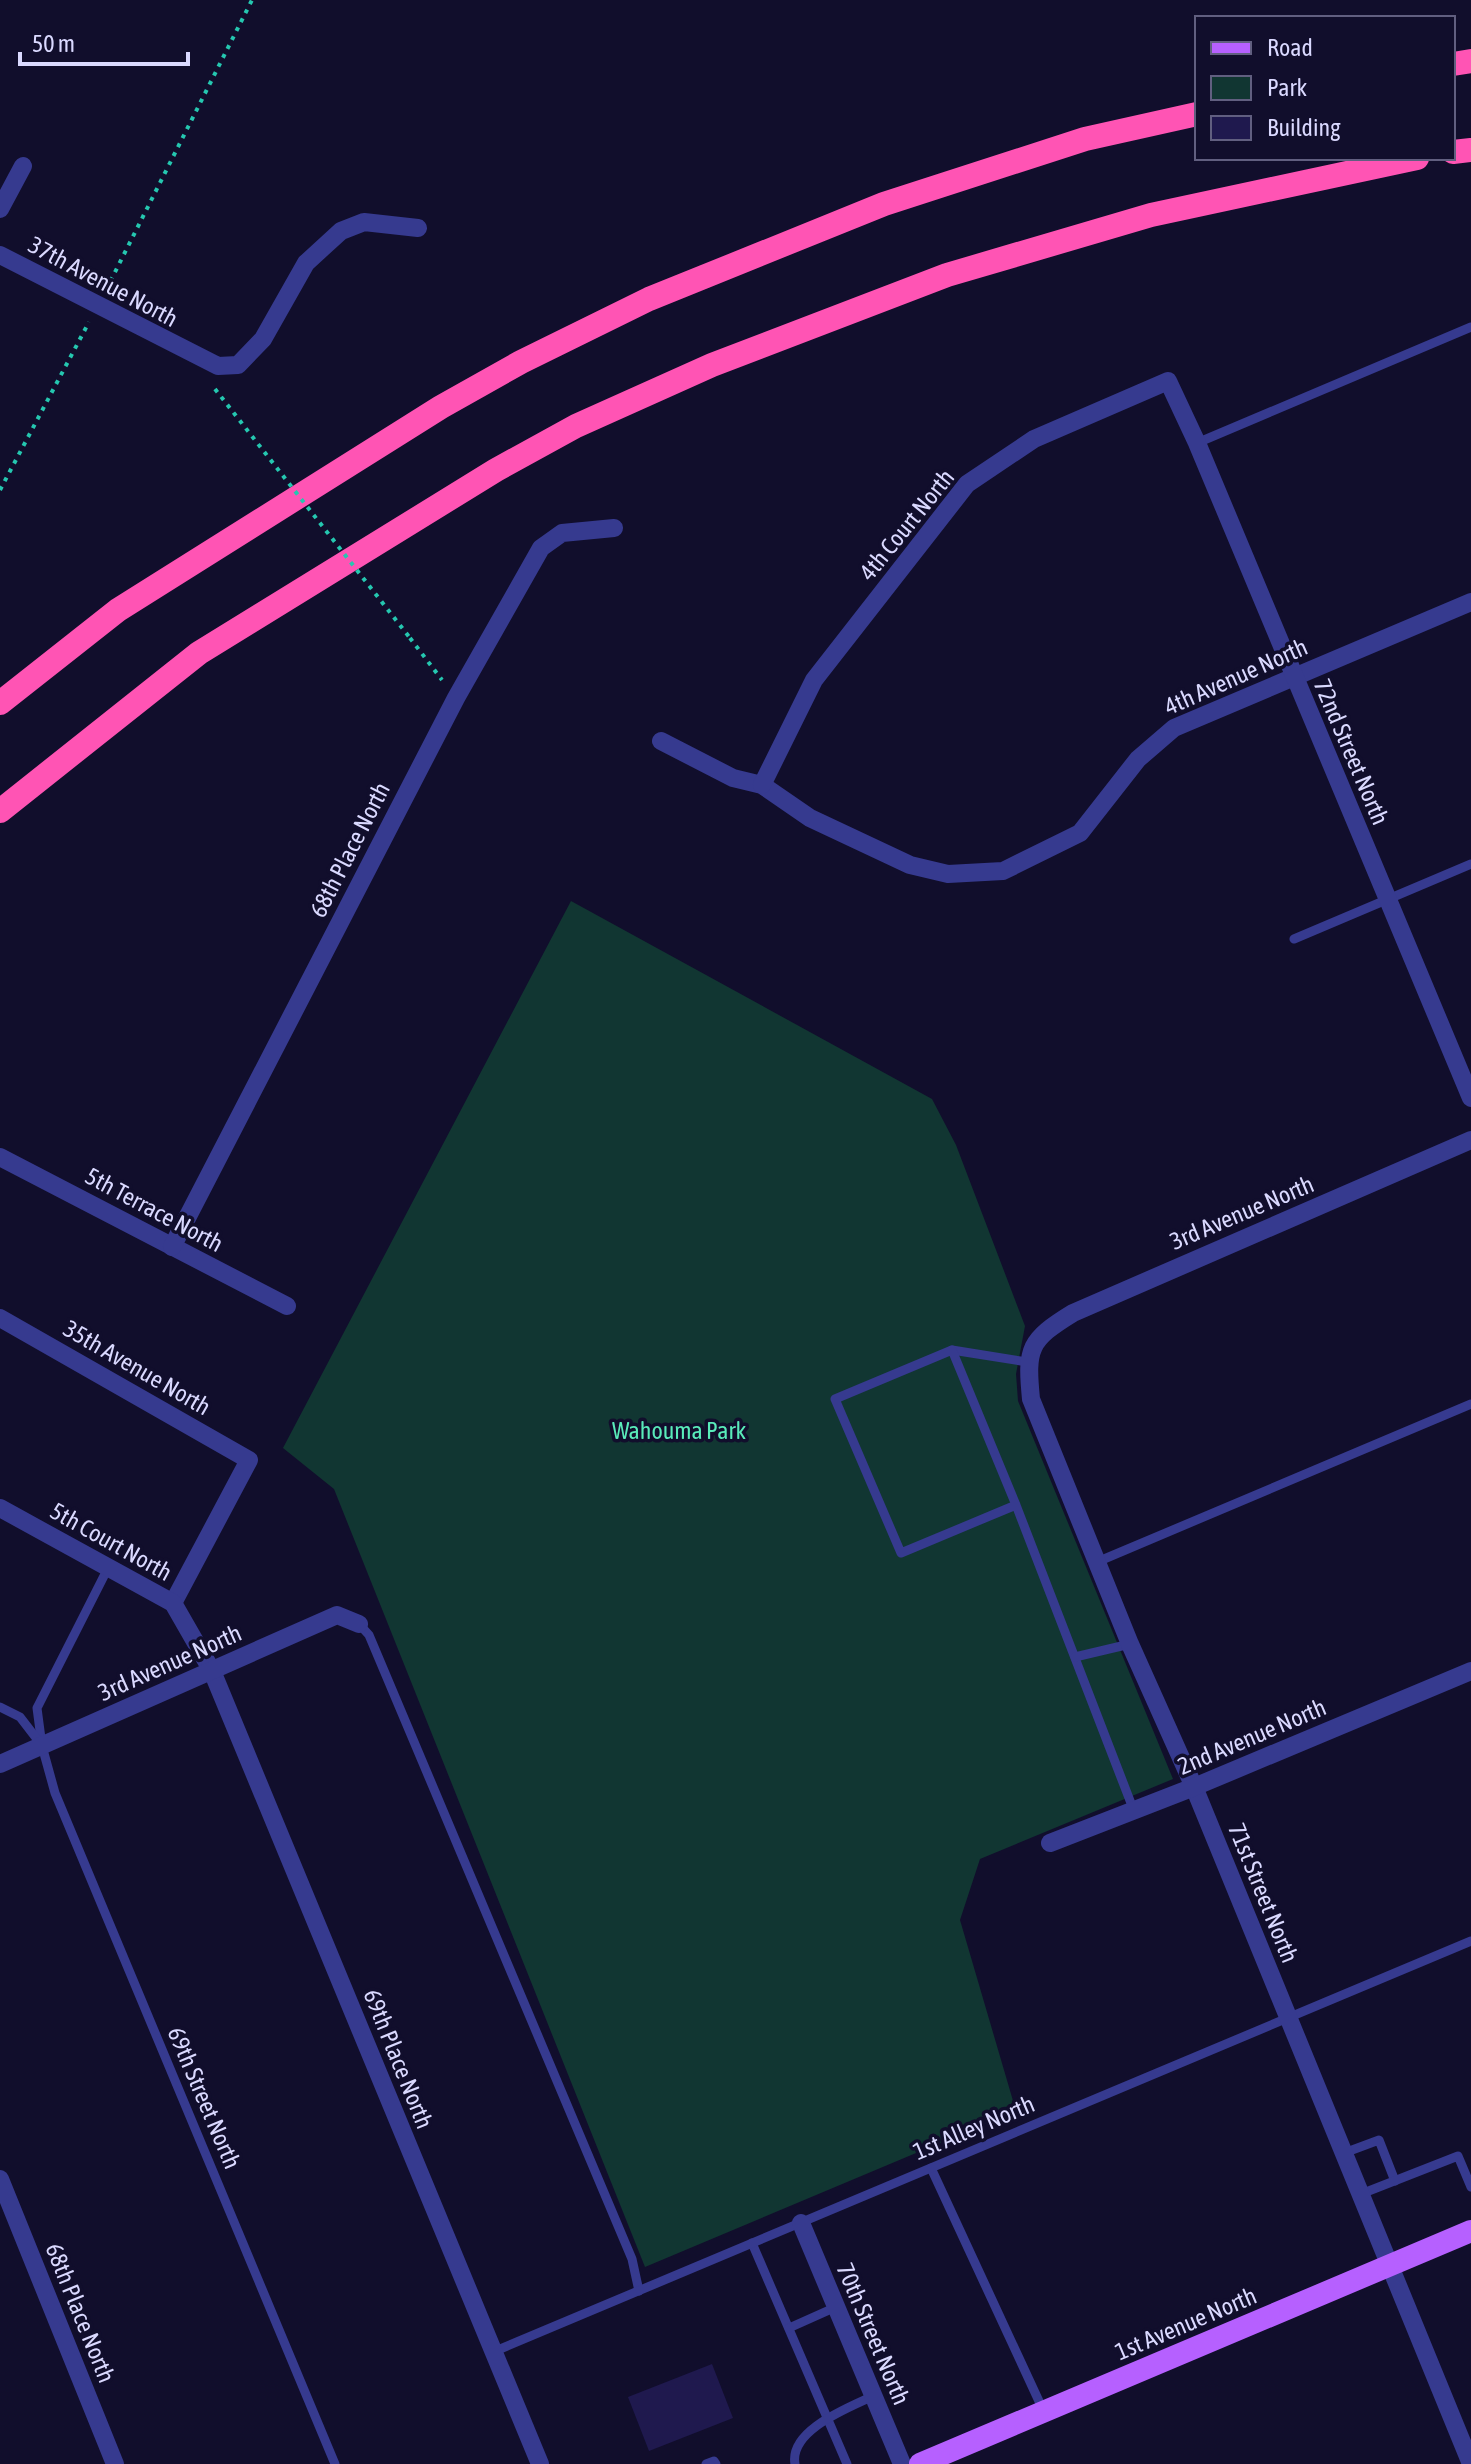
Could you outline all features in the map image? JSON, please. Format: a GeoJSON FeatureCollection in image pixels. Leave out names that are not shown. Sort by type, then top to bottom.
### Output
{"type":"FeatureCollection","features":[{"type":"Feature","properties":{"kind":"highway"},"geometry":{"type":"LineString","coordinates":[[0,703],[118,610],[441,407],[521,362],[649,299],[884,204],[1085,139],[1195,114]]}},
{"type":"Feature","properties":{"kind":"highway"},"geometry":{"type":"LineString","coordinates":[[0,811],[199,653],[496,470],[576,426],[712,365],[947,275],[1151,215],[1408,160]]}},
{"type":"Feature","properties":{"kind":"main road","name":"1st Avenue North"},"geometry":{"type":"LineString","coordinates":[[920,2464],[1471,2231]]}},
{"type":"Feature","properties":{"kind":"street"},"geometry":{"type":"LineString","coordinates":[[0,209],[23,166]]}},
{"type":"Feature","properties":{"kind":"street","name":"37th Avenue North"},"geometry":{"type":"LineString","coordinates":[[0,255],[184,351],[218,366],[238,365],[263,339],[306,263],[341,231],[364,222],[418,228]]}},
{"type":"Feature","properties":{"kind":"street","name":"72nd Street North"},"geometry":{"type":"LineString","coordinates":[[1168,381],[1197,443],[1471,1098]]}},
{"type":"Feature","properties":{"kind":"street","name":"4th Court North"},"geometry":{"type":"LineString","coordinates":[[762,785],[814,680],[967,484],[1034,439],[1168,381]]}},
{"type":"Feature","properties":{"kind":"street","name":"68th Place North"},"geometry":{"type":"LineString","coordinates":[[172,1247],[456,698],[541,548],[562,533],[614,528]]}},
{"type":"Feature","properties":{"kind":"street","name":"4th Avenue North"},"geometry":{"type":"LineString","coordinates":[[661,741],[733,778],[762,785],[810,818],[910,865],[948,874],[1003,871],[1080,833],[1138,759],[1174,728],[1471,602]]}},
{"type":"Feature","properties":{"kind":"street","name":"3rd Avenue North"},"geometry":{"type":"LineString","coordinates":[[1027,1362],[1042,1332],[1073,1313],[1471,1140]]}},
{"type":"Feature","properties":{"kind":"street","name":"5th Terrace North"},"geometry":{"type":"LineString","coordinates":[[0,1157],[287,1306]]}},
{"type":"Feature","properties":{"kind":"street","name":"35th Avenue North"},"geometry":{"type":"LineString","coordinates":[[0,1318],[249,1460],[173,1603]]}},
{"type":"Feature","properties":{"kind":"street","name":"71st Street North"},"geometry":{"type":"LineString","coordinates":[[1027,1362],[1031,1399],[1130,1644],[1194,1787],[1471,2464]]}},
{"type":"Feature","properties":{"kind":"street","name":"5th Court North"},"geometry":{"type":"LineString","coordinates":[[0,1508],[173,1603],[212,1671]]}},
{"type":"Feature","properties":{"kind":"street","name":"3rd Avenue North"},"geometry":{"type":"LineString","coordinates":[[0,1764],[337,1615],[359,1624]]}},
{"type":"Feature","properties":{"kind":"street","name":"69th Place North"},"geometry":{"type":"LineString","coordinates":[[212,1671],[540,2464]]}},
{"type":"Feature","properties":{"kind":"street","name":"2nd Avenue North"},"geometry":{"type":"LineString","coordinates":[[1050,1843],[1194,1787],[1471,1671]]}},
{"type":"Feature","properties":{"kind":"street","name":"68th Place North"},"geometry":{"type":"LineString","coordinates":[[0,2179],[115,2464]]}},
{"type":"Feature","properties":{"kind":"street","name":"70th Street North"},"geometry":{"type":"LineString","coordinates":[[801,2223],[902,2464]]}},
{"type":"Feature","properties":{"kind":"lane"},"geometry":{"type":"LineString","coordinates":[[1197,443],[1471,327]]}},
{"type":"Feature","properties":{"kind":"lane"},"geometry":{"type":"LineString","coordinates":[[1294,939],[1471,864]]}},
{"type":"Feature","properties":{"kind":"lane"},"geometry":{"type":"LineString","coordinates":[[952,1350],[1016,1505],[1134,1811]]}},
{"type":"Feature","properties":{"kind":"lane"},"geometry":{"type":"LineString","coordinates":[[1016,1505],[901,1553],[835,1399],[952,1350],[1027,1362]]}},
{"type":"Feature","properties":{"kind":"lane"},"geometry":{"type":"LineString","coordinates":[[1097,1562],[1471,1404]]}},
{"type":"Feature","properties":{"kind":"lane"},"geometry":{"type":"LineString","coordinates":[[42,1746],[37,1708],[108,1568]]}},
{"type":"Feature","properties":{"kind":"lane"},"geometry":{"type":"LineString","coordinates":[[359,1624],[369,1635],[632,2259],[639,2291]]}},
{"type":"Feature","properties":{"kind":"lane"},"geometry":{"type":"LineString","coordinates":[[1075,1657],[1130,1644]]}},
{"type":"Feature","properties":{"kind":"lane"},"geometry":{"type":"LineString","coordinates":[[0,1707],[20,1717],[42,1746]]}},
{"type":"Feature","properties":{"kind":"lane","name":"69th Street North"},"geometry":{"type":"LineString","coordinates":[[42,1746],[55,1793],[335,2464]]}},
{"type":"Feature","properties":{"kind":"lane","name":"1st Alley North"},"geometry":{"type":"LineString","coordinates":[[493,2352],[1471,1941]]}},
{"type":"Feature","properties":{"kind":"lane"},"geometry":{"type":"LineString","coordinates":[[1344,2153],[1379,2140],[1395,2181]]}},
{"type":"Feature","properties":{"kind":"lane"},"geometry":{"type":"LineString","coordinates":[[1361,2194],[1458,2156],[1471,2187]]}},
{"type":"Feature","properties":{"kind":"lane"},"geometry":{"type":"LineString","coordinates":[[931,2168],[1044,2412]]}},
{"type":"Feature","properties":{"kind":"lane"},"geometry":{"type":"LineString","coordinates":[[752,2243],[847,2464]]}},
{"type":"Feature","properties":{"kind":"lane"},"geometry":{"type":"LineString","coordinates":[[789,2328],[836,2307]]}},
{"type":"Feature","properties":{"kind":"lane"},"geometry":{"type":"LineString","coordinates":[[795,2464],[799,2441],[828,2418],[873,2396]]}},
{"type":"Feature","properties":{"kind":"lane"},"geometry":{"type":"LineString","coordinates":[[706,2464],[714,2461],[716,2464]]}},
{"type":"Feature","properties":{"kind":"path"},"geometry":{"type":"LineString","coordinates":[[0,490],[98,306],[252,0]]}},
{"type":"Feature","properties":{"kind":"path"},"geometry":{"type":"LineString","coordinates":[[215,389],[456,698]]}},
{"type":"Feature","properties":{"kind":"green space","name":"Wahouma Park"},"geometry":{"type":"Polygon","coordinates":[[[571,901],[932,1099],[956,1145],[1025,1326],[1016,1374],[1018,1401],[1173,1779],[980,1859],[960,1920],[1016,2111],[645,2267],[334,1489],[283,1448],[571,901]]]}},
{"type":"Feature","properties":{"kind":"building"},"geometry":{"type":"Polygon","coordinates":[[[712,2364],[733,2418],[649,2451],[628,2397],[712,2364]]]}}]}
